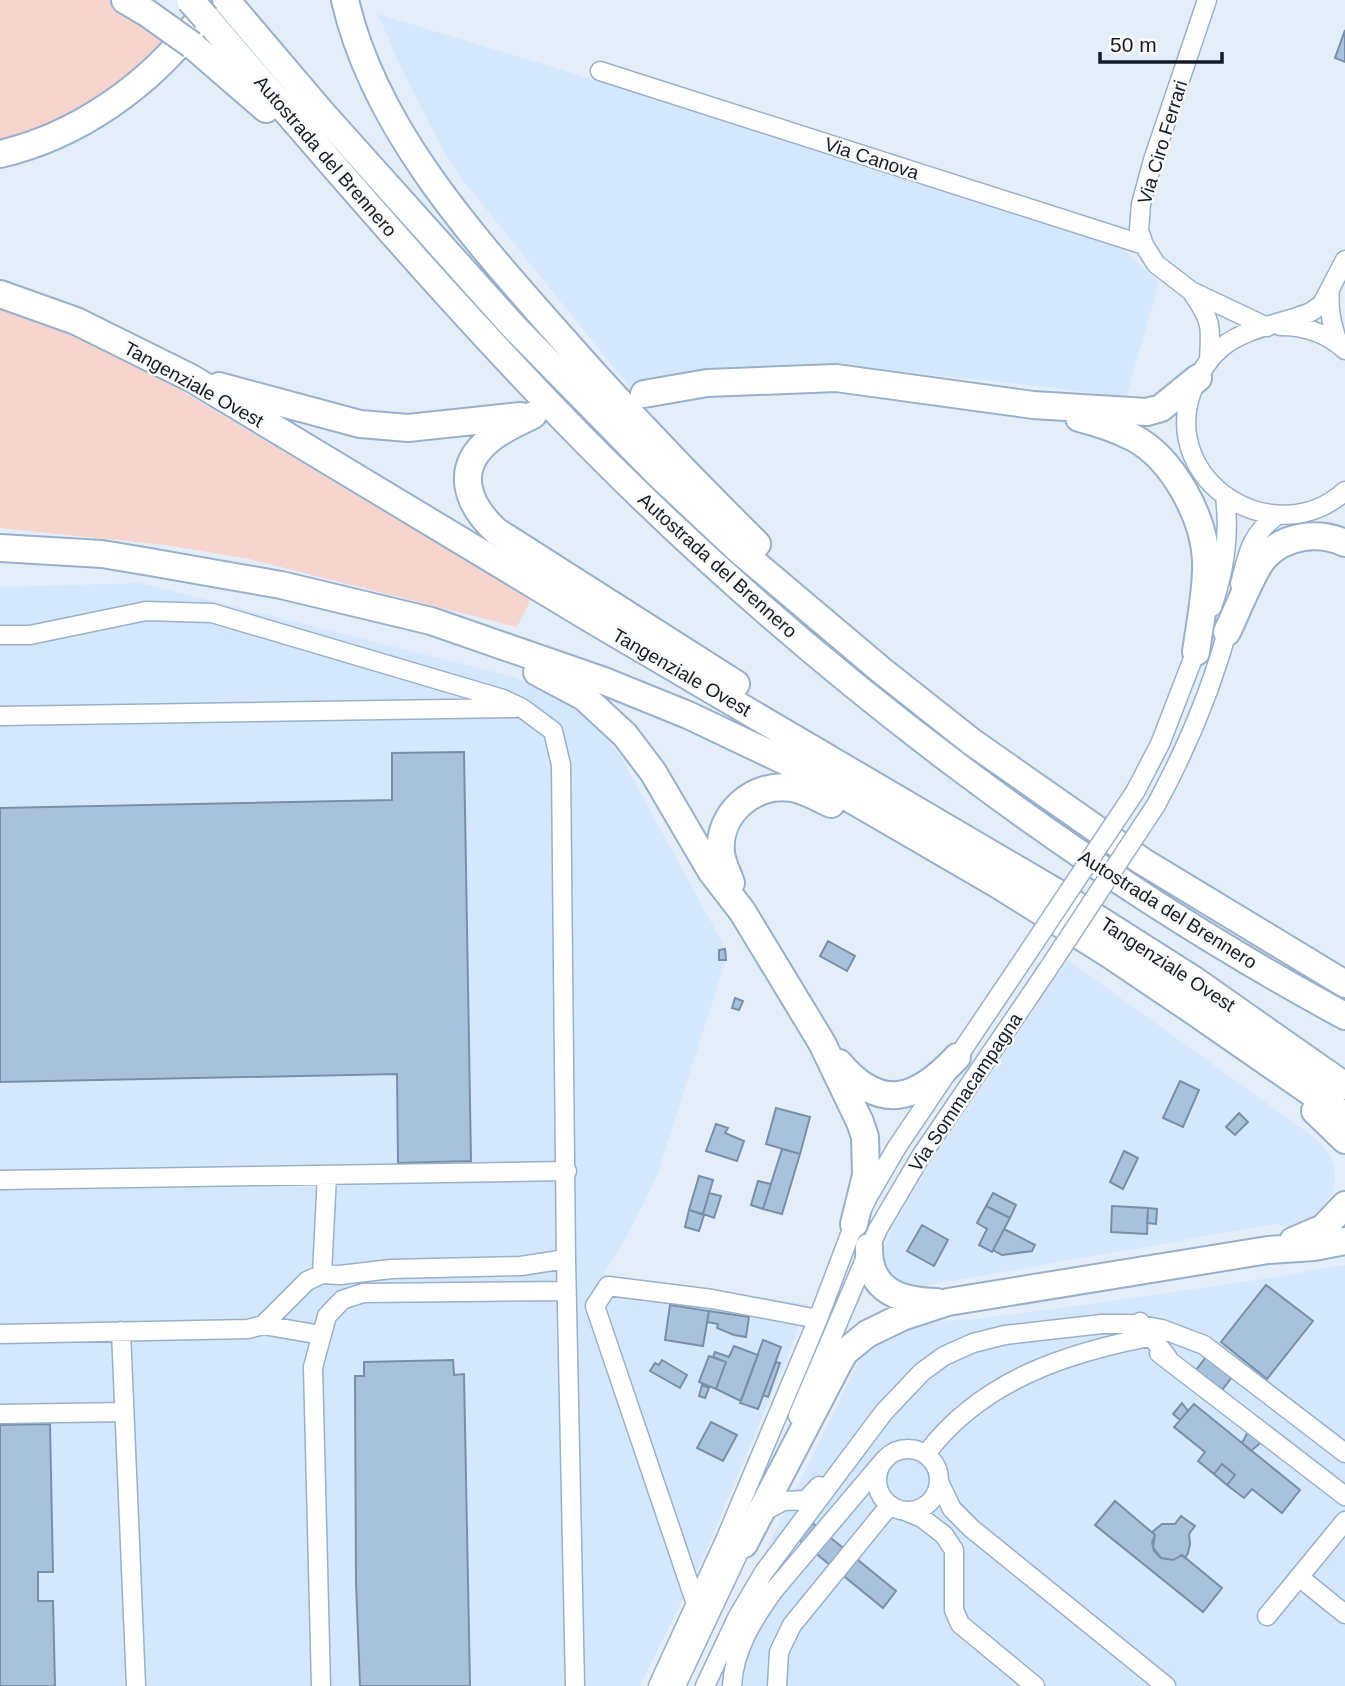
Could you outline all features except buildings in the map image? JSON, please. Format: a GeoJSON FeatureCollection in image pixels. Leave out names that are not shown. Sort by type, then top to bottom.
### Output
{"type":"FeatureCollection","features":[{"type":"Feature","properties":{"kind":"highway","name":"Autostrada del Brennero"},"geometry":{"type":"LineString","coordinates":[[226,0],[322,113],[513,326],[665,481],[739,550],[881,670],[972,742],[1142,861],[1345,984]]}},
{"type":"Feature","properties":{"kind":"highway"},"geometry":{"type":"LineString","coordinates":[[345,0],[350,23],[385,107],[452,209],[509,279],[614,398],[670,458],[764,550],[999,747],[1142,861]]}},
{"type":"Feature","properties":{"kind":"highway"},"geometry":{"type":"LineString","coordinates":[[136,6],[192,45],[353,187]]}},
{"type":"Feature","properties":{"kind":"highway","name":"Autostrada del Brennero"},"geometry":{"type":"LineString","coordinates":[[203,6],[353,187],[491,342],[608,464],[709,559],[815,652],[978,780],[1073,848],[1225,946],[1345,1016]]}},
{"type":"Feature","properties":{"kind":"highway"},"geometry":{"type":"LineString","coordinates":[[0,154],[58,134],[111,105],[163,61],[188,34],[203,6]]}},
{"type":"Feature","properties":{"kind":"highway","name":"Tangenziale Ovest"},"geometry":{"type":"LineString","coordinates":[[0,295],[76,321],[191,378],[596,622],[1054,891],[1194,980],[1345,1086]]}},
{"type":"Feature","properties":{"kind":"highway"},"geometry":{"type":"LineString","coordinates":[[644,394],[707,383],[836,378],[1033,405],[1147,412],[1161,408],[1203,368]]}},
{"type":"Feature","properties":{"kind":"highway"},"geometry":{"type":"LineString","coordinates":[[191,378],[360,424],[408,428],[533,415],[488,441],[472,461],[468,489],[476,509],[484,519],[496,531],[787,717],[904,801]]}},
{"type":"Feature","properties":{"kind":"highway"},"geometry":{"type":"LineString","coordinates":[[1033,405],[1104,425],[1137,439],[1168,467],[1185,492],[1199,521],[1206,557],[1206,586],[1196,652]]}},
{"type":"Feature","properties":{"kind":"highway"},"geometry":{"type":"LineString","coordinates":[[1227,632],[1262,559],[1279,545],[1294,538],[1315,535],[1345,543]]}},
{"type":"Feature","properties":{"kind":"highway","name":"Tangenziale Ovest"},"geometry":{"type":"LineString","coordinates":[[0,548],[102,554],[150,562],[281,585],[431,621],[604,681],[688,715],[787,762],[997,884],[1109,954],[1345,1116]]}},
{"type":"Feature","properties":{"kind":"highway"},"geometry":{"type":"LineString","coordinates":[[431,621],[567,688],[598,708],[625,735],[653,772],[711,871],[742,911],[822,1042],[860,1122],[865,1137],[866,1175],[854,1224]]}},
{"type":"Feature","properties":{"kind":"highway"},"geometry":{"type":"LineString","coordinates":[[742,911],[721,856],[723,831],[728,819],[745,799],[767,789],[780,787],[808,793],[922,858],[997,884]]}},
{"type":"Feature","properties":{"kind":"highway"},"geometry":{"type":"LineString","coordinates":[[1192,1010],[1328,1121],[1345,1140]]}},
{"type":"Feature","properties":{"kind":"highway"},"geometry":{"type":"LineString","coordinates":[[822,1042],[850,1077],[870,1090],[888,1095],[920,1090],[957,1057]]}},
{"type":"Feature","properties":{"kind":"highway"},"geometry":{"type":"LineString","coordinates":[[1268,1250],[1323,1228],[1345,1205]]}},
{"type":"Feature","properties":{"kind":"highway"},"geometry":{"type":"LineString","coordinates":[[744,1544],[845,1352],[867,1334],[886,1324],[948,1302],[1268,1250],[1314,1247],[1345,1241]]}},
{"type":"Feature","properties":{"kind":"highway"},"geometry":{"type":"LineString","coordinates":[[869,1247],[871,1270],[875,1278],[889,1290],[914,1301],[948,1302]]}},
{"type":"Feature","properties":{"kind":"street","name":"Via Ciro Ferrari"},"geometry":{"type":"LineString","coordinates":[[1144,245],[1139,230],[1141,204],[1153,160],[1207,0]]}},
{"type":"Feature","properties":{"kind":"street","name":"Via Canova"},"geometry":{"type":"LineString","coordinates":[[600,71],[1144,245]]}},
{"type":"Feature","properties":{"kind":"street"},"geometry":{"type":"LineString","coordinates":[[1144,245],[1156,264],[1191,291],[1270,326],[1296,326],[1318,332],[1342,347]]}},
{"type":"Feature","properties":{"kind":"street"},"geometry":{"type":"LineString","coordinates":[[1203,368],[1235,338],[1311,312],[1322,303],[1345,260]]}},
{"type":"Feature","properties":{"kind":"street"},"geometry":{"type":"LineString","coordinates":[[1330,290],[1328,304],[1332,324],[1342,347]]}},
{"type":"Feature","properties":{"kind":"street"},"geometry":{"type":"LineString","coordinates":[[1191,291],[1208,315],[1211,328],[1203,368],[1190,398],[1187,420],[1190,442],[1203,472],[1225,497],[1249,510],[1276,516],[1297,515],[1319,508],[1345,491]]}},
{"type":"Feature","properties":{"kind":"street","name":"Via Sommacampagna"},"geometry":{"type":"LineString","coordinates":[[658,1686],[818,1319],[854,1224],[883,1169],[1135,792],[1160,744],[1215,598],[1229,524],[1225,497]]}},
{"type":"Feature","properties":{"kind":"street","name":"Via Sommacampagna"},"geometry":{"type":"LineString","coordinates":[[676,1686],[744,1544],[869,1247],[921,1156],[1156,805],[1182,757],[1207,697],[1251,541],[1262,527],[1276,516]]}},
{"type":"Feature","properties":{"kind":"street"},"geometry":{"type":"LineString","coordinates":[[0,635],[30,635],[146,611],[212,612],[463,687],[522,708],[553,731],[561,765],[566,1259],[575,1686]]}},
{"type":"Feature","properties":{"kind":"street"},"geometry":{"type":"LineString","coordinates":[[0,716],[522,708]]}},
{"type":"Feature","properties":{"kind":"street"},"geometry":{"type":"LineString","coordinates":[[0,1180],[567,1171]]}},
{"type":"Feature","properties":{"kind":"street"},"geometry":{"type":"LineString","coordinates":[[322,1274],[327,1175]]}},
{"type":"Feature","properties":{"kind":"street"},"geometry":{"type":"LineString","coordinates":[[263,1325],[307,1281],[322,1274],[340,1275],[391,1269],[520,1266],[566,1259]]}},
{"type":"Feature","properties":{"kind":"street"},"geometry":{"type":"LineString","coordinates":[[696,1604],[595,1306],[608,1286],[712,1299],[818,1319]]}},
{"type":"Feature","properties":{"kind":"street"},"geometry":{"type":"LineString","coordinates":[[321,1686],[313,1367],[327,1315],[342,1300],[363,1293],[567,1292]]}},
{"type":"Feature","properties":{"kind":"street"},"geometry":{"type":"LineString","coordinates":[[762,1512],[775,1503],[801,1502],[810,1497],[892,1391],[922,1362],[951,1342],[978,1331],[1108,1313],[1130,1315],[1168,1358],[1345,1496]]}},
{"type":"Feature","properties":{"kind":"street"},"geometry":{"type":"LineString","coordinates":[[705,1686],[738,1616],[764,1572],[884,1412],[922,1372],[958,1349],[989,1338],[1102,1324],[1183,1336],[1204,1345],[1345,1453]]}},
{"type":"Feature","properties":{"kind":"street"},"geometry":{"type":"LineString","coordinates":[[0,1334],[248,1329],[263,1325],[321,1335]]}},
{"type":"Feature","properties":{"kind":"street"},"geometry":{"type":"LineString","coordinates":[[121,1331],[136,1686]]}},
{"type":"Feature","properties":{"kind":"street"},"geometry":{"type":"LineString","coordinates":[[926,1454],[952,1423],[970,1407],[1006,1383],[1079,1353],[1146,1331]]}},
{"type":"Feature","properties":{"kind":"street"},"geometry":{"type":"LineString","coordinates":[[1104,1346],[1133,1345],[1168,1358]]}},
{"type":"Feature","properties":{"kind":"street"},"geometry":{"type":"LineString","coordinates":[[0,1414],[124,1412]]}},
{"type":"Feature","properties":{"kind":"street"},"geometry":{"type":"LineString","coordinates":[[732,1686],[737,1651],[775,1590],[885,1459],[892,1453],[909,1448],[926,1454],[938,1471],[952,1509],[971,1528],[1166,1686]]}},
{"type":"Feature","properties":{"kind":"street"},"geometry":{"type":"LineString","coordinates":[[885,1459],[879,1468],[878,1489],[883,1498],[922,1518],[944,1535],[954,1550],[954,1609],[960,1624],[1035,1686]]}},
{"type":"Feature","properties":{"kind":"street"},"geometry":{"type":"LineString","coordinates":[[777,1686],[779,1651],[792,1625],[898,1508],[923,1507],[931,1501],[940,1482]]}},
{"type":"Feature","properties":{"kind":"street"},"geometry":{"type":"LineString","coordinates":[[1267,1616],[1299,1577],[1339,1540],[1345,1521]]}},
{"type":"Feature","properties":{"kind":"street"},"geometry":{"type":"LineString","coordinates":[[1299,1577],[1345,1614]]}},
{"type":"Feature","properties":{"kind":"shaded area"},"geometry":{"type":"Polygon","coordinates":[[[0,0],[109,0],[169,41],[138,73],[73,118],[0,146],[0,0]]]}},
{"type":"Feature","properties":{"kind":"shaded area"},"geometry":{"type":"Polygon","coordinates":[[[378,14],[654,98],[1120,246],[1159,283],[1126,397],[976,379],[819,365],[739,366],[701,370],[628,385],[461,178],[445,154],[398,61],[378,14]]]}},
{"type":"Feature","properties":{"kind":"shaded area"},"geometry":{"type":"Polygon","coordinates":[[[0,307],[123,356],[531,599],[517,627],[249,559],[165,545],[0,528],[0,307]]]}},
{"type":"Feature","properties":{"kind":"shaded area"},"geometry":{"type":"Polygon","coordinates":[[[140,583],[514,677],[560,699],[595,722],[621,757],[728,953],[657,1176],[628,1234],[603,1275],[807,1304],[702,1560],[640,1686],[0,1686],[0,587],[140,583]]]}},
{"type":"Feature","properties":{"kind":"shaded area"},"geometry":{"type":"Polygon","coordinates":[[[1068,960],[1315,1138],[1328,1152],[1334,1166],[1332,1193],[1313,1215],[1291,1227],[1275,1224],[906,1289],[885,1269],[885,1247],[892,1227],[932,1160],[1068,960]]]}},
{"type":"Feature","properties":{"kind":"shaded area"},"geometry":{"type":"Polygon","coordinates":[[[1345,1265],[1345,1686],[699,1686],[861,1357],[878,1342],[926,1322],[975,1319],[1083,1305],[1345,1265]]]}}]}
